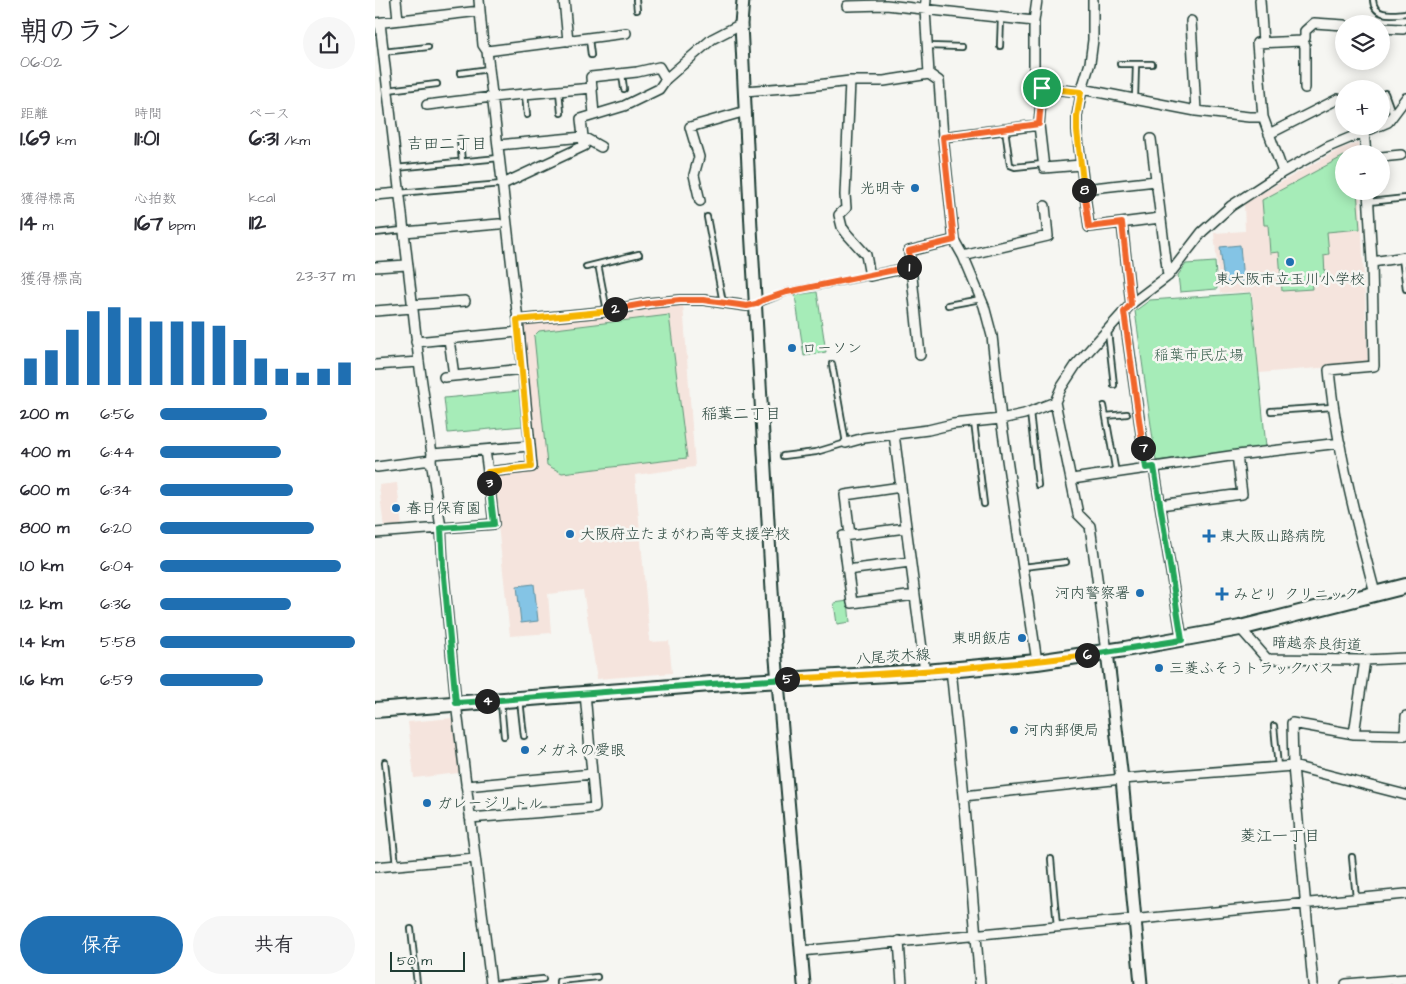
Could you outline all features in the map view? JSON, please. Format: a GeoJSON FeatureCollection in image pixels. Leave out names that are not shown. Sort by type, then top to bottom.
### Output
{"type":"FeatureCollection","features":[{"type":"Feature","properties":{"kind":"main road","name":"八尾茨木線"},"geometry":{"type":"LineString","coordinates":[[375,710],[585,693],[925,672],[1037,662],[1182,640],[1240,628],[1406,586]]}},
{"type":"Feature","properties":{"kind":"street"},"geometry":{"type":"LineString","coordinates":[[396,0],[398,20]]}},
{"type":"Feature","properties":{"kind":"street"},"geometry":{"type":"LineString","coordinates":[[479,0],[483,45],[487,51],[503,184],[523,369],[531,467],[488,472]]}},
{"type":"Feature","properties":{"kind":"street"},"geometry":{"type":"LineString","coordinates":[[564,0],[567,41]]}},
{"type":"Feature","properties":{"kind":"street"},"geometry":{"type":"LineString","coordinates":[[743,0],[741,24],[778,680],[804,984]]}},
{"type":"Feature","properties":{"kind":"street"},"geometry":{"type":"LineString","coordinates":[[1037,0],[1034,21],[1034,85],[1042,88],[1135,98],[1196,111],[1263,118]]}},
{"type":"Feature","properties":{"kind":"street"},"geometry":{"type":"LineString","coordinates":[[1093,0],[1093,40],[1090,63],[1077,116],[1077,131],[1089,227],[1160,218]]}},
{"type":"Feature","properties":{"kind":"street"},"geometry":{"type":"LineString","coordinates":[[1260,0],[1263,42]]}},
{"type":"Feature","properties":{"kind":"street"},"geometry":{"type":"LineString","coordinates":[[847,6],[926,5],[1034,21]]}},
{"type":"Feature","properties":{"kind":"street"},"geometry":{"type":"LineString","coordinates":[[926,5],[929,74]]}},
{"type":"Feature","properties":{"kind":"street"},"geometry":{"type":"LineString","coordinates":[[480,11],[377,23],[388,90],[416,342],[441,528],[456,703],[491,984]]}},
{"type":"Feature","properties":{"kind":"street"},"geometry":{"type":"LineString","coordinates":[[1191,21],[1196,111]]}},
{"type":"Feature","properties":{"kind":"street"},"geometry":{"type":"LineString","coordinates":[[1283,172],[1263,118],[1257,43],[1301,41],[1305,38],[1305,31],[1314,23],[1335,24]]}},
{"type":"Feature","properties":{"kind":"street"},"geometry":{"type":"LineString","coordinates":[[503,184],[584,146],[581,119],[625,106],[659,89],[667,79],[712,39],[741,24]]}},
{"type":"Feature","properties":{"kind":"street"},"geometry":{"type":"LineString","coordinates":[[1390,29],[1403,30]]}},
{"type":"Feature","properties":{"kind":"street"},"geometry":{"type":"LineString","coordinates":[[487,51],[626,34]]}},
{"type":"Feature","properties":{"kind":"street"},"geometry":{"type":"LineString","coordinates":[[1301,41],[1305,45],[1305,88]]}},
{"type":"Feature","properties":{"kind":"street"},"geometry":{"type":"LineString","coordinates":[[594,116],[591,77],[637,72],[659,67],[667,79]]}},
{"type":"Feature","properties":{"kind":"street"},"geometry":{"type":"LineString","coordinates":[[745,91],[850,81],[884,80],[929,74],[939,81],[954,240],[963,256],[981,299],[992,336],[1001,419],[1037,662]]}},
{"type":"Feature","properties":{"kind":"street"},"geometry":{"type":"LineString","coordinates":[[850,81],[846,208],[839,215],[842,227],[866,255],[870,276],[911,267]]}},
{"type":"Feature","properties":{"kind":"street"},"geometry":{"type":"LineString","coordinates":[[427,105],[592,88]]}},
{"type":"Feature","properties":{"kind":"street"},"geometry":{"type":"LineString","coordinates":[[1042,88],[1039,124],[1044,168],[1081,165]]}},
{"type":"Feature","properties":{"kind":"street"},"geometry":{"type":"LineString","coordinates":[[1390,120],[1406,98]]}},
{"type":"Feature","properties":{"kind":"street"},"geometry":{"type":"LineString","coordinates":[[1269,134],[1335,101]]}},
{"type":"Feature","properties":{"kind":"street"},"geometry":{"type":"LineString","coordinates":[[700,201],[694,175],[699,157],[690,127],[746,111]]}},
{"type":"Feature","properties":{"kind":"street"},"geometry":{"type":"LineString","coordinates":[[943,137],[1039,124]]}},
{"type":"Feature","properties":{"kind":"street"},"geometry":{"type":"LineString","coordinates":[[1141,984],[1122,779],[1091,526],[1078,514],[1055,402],[1061,388],[1076,365],[1131,304],[1168,276],[1202,232],[1231,206],[1283,172],[1351,135]]}},
{"type":"Feature","properties":{"kind":"street"},"geometry":{"type":"LineString","coordinates":[[498,145],[583,137],[601,147]]}},
{"type":"Feature","properties":{"kind":"street"},"geometry":{"type":"LineString","coordinates":[[1151,139],[1168,276]]}},
{"type":"Feature","properties":{"kind":"street"},"geometry":{"type":"LineString","coordinates":[[1390,155],[1401,154]]}},
{"type":"Feature","properties":{"kind":"street"},"geometry":{"type":"LineString","coordinates":[[1084,189],[1156,181]]}},
{"type":"Feature","properties":{"kind":"street"},"geometry":{"type":"LineString","coordinates":[[375,195],[399,194]]}},
{"type":"Feature","properties":{"kind":"street"},"geometry":{"type":"LineString","coordinates":[[1369,202],[1374,366],[1329,370],[1333,407],[1340,443],[1375,593]]}},
{"type":"Feature","properties":{"kind":"street"},"geometry":{"type":"LineString","coordinates":[[963,256],[1048,236],[1045,206]]}},
{"type":"Feature","properties":{"kind":"street"},"geometry":{"type":"LineString","coordinates":[[1122,223],[1131,304]]}},
{"type":"Feature","properties":{"kind":"street"},"geometry":{"type":"LineString","coordinates":[[404,231],[499,224]]}},
{"type":"Feature","properties":{"kind":"street"},"geometry":{"type":"LineString","coordinates":[[920,355],[909,251],[954,240]]}},
{"type":"Feature","properties":{"kind":"street"},"geometry":{"type":"LineString","coordinates":[[1372,262],[1404,257]]}},
{"type":"Feature","properties":{"kind":"street"},"geometry":{"type":"LineString","coordinates":[[375,268],[407,265]]}},
{"type":"Feature","properties":{"kind":"street"},"geometry":{"type":"LineString","coordinates":[[517,320],[607,311],[649,303],[680,300],[703,300],[747,306],[756,304]]}},
{"type":"Feature","properties":{"kind":"street"},"geometry":{"type":"LineString","coordinates":[[375,311],[465,301]]}},
{"type":"Feature","properties":{"kind":"street"},"geometry":{"type":"LineString","coordinates":[[1124,312],[1150,467],[1160,505],[1182,640]]}},
{"type":"Feature","properties":{"kind":"street"},"geometry":{"type":"LineString","coordinates":[[416,342],[518,332]]}},
{"type":"Feature","properties":{"kind":"street"},"geometry":{"type":"LineString","coordinates":[[449,339],[454,376]]}},
{"type":"Feature","properties":{"kind":"street"},"geometry":{"type":"LineString","coordinates":[[375,365],[419,362]]}},
{"type":"Feature","properties":{"kind":"street"},"geometry":{"type":"LineString","coordinates":[[444,377],[523,369]]}},
{"type":"Feature","properties":{"kind":"street"},"geometry":{"type":"LineString","coordinates":[[846,443],[864,438],[928,430],[953,424],[1001,419],[1029,412],[1055,402]]}},
{"type":"Feature","properties":{"kind":"street"},"geometry":{"type":"LineString","coordinates":[[894,434],[925,672]]}},
{"type":"Feature","properties":{"kind":"street"},"geometry":{"type":"LineString","coordinates":[[1072,479],[1237,455],[1340,443]]}},
{"type":"Feature","properties":{"kind":"street"},"geometry":{"type":"LineString","coordinates":[[377,467],[431,457],[530,446]]}},
{"type":"Feature","properties":{"kind":"street"},"geometry":{"type":"LineString","coordinates":[[375,533],[494,524],[485,450]]}},
{"type":"Feature","properties":{"kind":"street"},"geometry":{"type":"LineString","coordinates":[[1160,505],[1242,494],[1237,455]]}},
{"type":"Feature","properties":{"kind":"street"},"geometry":{"type":"LineString","coordinates":[[850,535],[845,494],[901,488]]}},
{"type":"Feature","properties":{"kind":"street"},"geometry":{"type":"LineString","coordinates":[[906,528],[843,536],[847,570],[852,603],[915,595]]}},
{"type":"Feature","properties":{"kind":"street"},"geometry":{"type":"LineString","coordinates":[[847,570],[910,562]]}},
{"type":"Feature","properties":{"kind":"street","name":"暗越奈良街道"},"geometry":{"type":"LineString","coordinates":[[1240,628],[1267,659],[1365,660],[1406,658]]}},
{"type":"Feature","properties":{"kind":"street"},"geometry":{"type":"LineString","coordinates":[[1354,734],[1365,660]]}},
{"type":"Feature","properties":{"kind":"street"},"geometry":{"type":"LineString","coordinates":[[951,670],[980,984]]}},
{"type":"Feature","properties":{"kind":"street"},"geometry":{"type":"LineString","coordinates":[[470,818],[595,808],[585,693]]}},
{"type":"Feature","properties":{"kind":"street"},"geometry":{"type":"LineString","coordinates":[[1313,984],[1293,766],[1292,723],[1354,734],[1405,735],[1406,716]]}},
{"type":"Feature","properties":{"kind":"street"},"geometry":{"type":"LineString","coordinates":[[964,796],[1122,779],[1293,766],[1406,795]]}},
{"type":"Feature","properties":{"kind":"street"},"geometry":{"type":"LineString","coordinates":[[466,786],[592,774]]}},
{"type":"Feature","properties":{"kind":"street"},"geometry":{"type":"LineString","coordinates":[[375,867],[475,858]]}},
{"type":"Feature","properties":{"kind":"street"},"geometry":{"type":"LineString","coordinates":[[801,951],[1406,894]]}},
{"type":"Feature","properties":{"kind":"street"},"geometry":{"type":"LineString","coordinates":[[899,941],[902,984]]}},
{"type":"Feature","properties":{"kind":"street"},"geometry":{"type":"LineString","coordinates":[[1346,984],[1406,979]]}},
{"type":"Feature","properties":{"kind":"lane"},"geometry":{"type":"LineString","coordinates":[[636,0],[637,10]]}},
{"type":"Feature","properties":{"kind":"lane"},"geometry":{"type":"LineString","coordinates":[[1373,0],[1376,10],[1381,13],[1406,13]]}},
{"type":"Feature","properties":{"kind":"lane"},"geometry":{"type":"LineString","coordinates":[[1000,46],[1001,17]]}},
{"type":"Feature","properties":{"kind":"lane"},"geometry":{"type":"LineString","coordinates":[[589,38],[591,55]]}},
{"type":"Feature","properties":{"kind":"lane"},"geometry":{"type":"LineString","coordinates":[[928,46],[962,47]]}},
{"type":"Feature","properties":{"kind":"lane"},"geometry":{"type":"LineString","coordinates":[[383,52],[428,47]]}},
{"type":"Feature","properties":{"kind":"lane"},"geometry":{"type":"LineString","coordinates":[[1120,64],[1152,64]]}},
{"type":"Feature","properties":{"kind":"lane"},"geometry":{"type":"LineString","coordinates":[[1135,98],[1136,64]]}},
{"type":"Feature","properties":{"kind":"lane"},"geometry":{"type":"LineString","coordinates":[[460,73],[489,69]]}},
{"type":"Feature","properties":{"kind":"lane"},"geometry":{"type":"LineString","coordinates":[[623,74],[624,89]]}},
{"type":"Feature","properties":{"kind":"lane"},"geometry":{"type":"LineString","coordinates":[[388,90],[437,84]]}},
{"type":"Feature","properties":{"kind":"lane"},"geometry":{"type":"LineString","coordinates":[[559,91],[561,113]]}},
{"type":"Feature","properties":{"kind":"lane"},"geometry":{"type":"LineString","coordinates":[[525,94],[527,115]]}},
{"type":"Feature","properties":{"kind":"lane"},"geometry":{"type":"LineString","coordinates":[[1406,98],[1406,104]]}},
{"type":"Feature","properties":{"kind":"lane"},"geometry":{"type":"LineString","coordinates":[[1390,107],[1393,116]]}},
{"type":"Feature","properties":{"kind":"lane"},"geometry":{"type":"LineString","coordinates":[[1005,129],[1010,165],[1015,167],[1043,164]]}},
{"type":"Feature","properties":{"kind":"lane"},"geometry":{"type":"LineString","coordinates":[[460,139],[462,162]]}},
{"type":"Feature","properties":{"kind":"lane"},"geometry":{"type":"LineString","coordinates":[[396,168],[499,158]]}},
{"type":"Feature","properties":{"kind":"lane"},"geometry":{"type":"LineString","coordinates":[[399,194],[503,184]]}},
{"type":"Feature","properties":{"kind":"lane"},"geometry":{"type":"LineString","coordinates":[[1369,202],[1406,198]]}},
{"type":"Feature","properties":{"kind":"lane"},"geometry":{"type":"LineString","coordinates":[[707,217],[723,303]]}},
{"type":"Feature","properties":{"kind":"lane"},"geometry":{"type":"LineString","coordinates":[[375,233],[404,231]]}},
{"type":"Feature","properties":{"kind":"lane"},"geometry":{"type":"LineString","coordinates":[[586,267],[639,254]]}},
{"type":"Feature","properties":{"kind":"lane"},"geometry":{"type":"LineString","coordinates":[[1404,257],[1406,289]]}},
{"type":"Feature","properties":{"kind":"lane"},"geometry":{"type":"LineString","coordinates":[[598,264],[607,311]]}},
{"type":"Feature","properties":{"kind":"lane"},"geometry":{"type":"LineString","coordinates":[[756,304],[787,292],[870,276]]}},
{"type":"Feature","properties":{"kind":"lane"},"geometry":{"type":"LineString","coordinates":[[948,304],[981,299]]}},
{"type":"Feature","properties":{"kind":"lane"},"geometry":{"type":"LineString","coordinates":[[1108,330],[1114,385]]}},
{"type":"Feature","properties":{"kind":"lane"},"geometry":{"type":"LineString","coordinates":[[783,456],[816,452],[846,443],[833,364]]}},
{"type":"Feature","properties":{"kind":"lane"},"geometry":{"type":"LineString","coordinates":[[1104,406],[1116,473]]}},
{"type":"Feature","properties":{"kind":"lane"},"geometry":{"type":"LineString","coordinates":[[1271,411],[1333,407]]}},
{"type":"Feature","properties":{"kind":"lane"},"geometry":{"type":"LineString","coordinates":[[1029,412],[1038,485]]}},
{"type":"Feature","properties":{"kind":"lane"},"geometry":{"type":"LineString","coordinates":[[1106,416],[1127,414]]}},
{"type":"Feature","properties":{"kind":"lane"},"geometry":{"type":"LineString","coordinates":[[974,422],[984,504]]}},
{"type":"Feature","properties":{"kind":"lane"},"geometry":{"type":"LineString","coordinates":[[1023,567],[1066,562]]}},
{"type":"Feature","properties":{"kind":"lane"},"geometry":{"type":"LineString","coordinates":[[520,698],[524,736]]}},
{"type":"Feature","properties":{"kind":"lane"},"geometry":{"type":"LineString","coordinates":[[500,700],[504,736]]}},
{"type":"Feature","properties":{"kind":"lane"},"geometry":{"type":"LineString","coordinates":[[1274,726],[1278,767]]}},
{"type":"Feature","properties":{"kind":"lane"},"geometry":{"type":"LineString","coordinates":[[385,762],[397,865]]}},
{"type":"Feature","properties":{"kind":"lane"},"geometry":{"type":"LineString","coordinates":[[1352,857],[1356,899]]}},
{"type":"Feature","properties":{"kind":"lane"},"geometry":{"type":"LineString","coordinates":[[1051,859],[1057,927]]}},
{"type":"Feature","properties":{"kind":"lane"},"geometry":{"type":"LineString","coordinates":[[411,929],[417,984]]}},
{"type":"Feature","properties":{"kind":"lane"},"geometry":{"type":"LineString","coordinates":[[559,984],[559,981],[597,977]]}},
{"type":"Feature","properties":{"kind":"lane"},"geometry":{"type":"LineString","coordinates":[[491,984],[543,979]]}},
{"type":"Feature","properties":{"kind":"shaded area","name":"東大阪市立玉川小学校"},"geometry":{"type":"Polygon","coordinates":[[[1335,152],[1335,200],[1360,200],[1368,364],[1259,373],[1252,292],[1220,293],[1214,233],[1245,231],[1244,203],[1335,152]]]}},
{"type":"Feature","properties":{"kind":"shaded area","name":"大阪府立たまがわ高等支援学校"},"geometry":{"type":"Polygon","coordinates":[[[683,304],[695,467],[635,475],[650,642],[669,641],[672,673],[597,679],[583,590],[548,594],[551,633],[510,636],[493,479],[498,474],[536,471],[522,326],[528,323],[650,305],[683,304]]]}},
{"type":"Feature","properties":{"kind":"shaded area"},"geometry":{"type":"Polygon","coordinates":[[[397,483],[402,527],[384,529],[379,485],[397,483]]]}},
{"type":"Feature","properties":{"kind":"shaded area"},"geometry":{"type":"Polygon","coordinates":[[[453,718],[459,773],[414,778],[408,722],[453,718]]]}},
{"type":"Feature","properties":{"kind":"green space"},"geometry":{"type":"Polygon","coordinates":[[[1335,161],[1335,200],[1358,200],[1360,229],[1327,232],[1329,254],[1324,255],[1325,276],[1311,277],[1312,289],[1282,291],[1279,252],[1270,253],[1268,225],[1264,225],[1262,200],[1335,161]]]}},
{"type":"Feature","properties":{"kind":"green space"},"geometry":{"type":"Polygon","coordinates":[[[1215,262],[1217,289],[1180,292],[1178,275],[1186,264],[1215,262]]]}},
{"type":"Feature","properties":{"kind":"green space"},"geometry":{"type":"Polygon","coordinates":[[[817,292],[826,352],[804,356],[795,295],[817,292]]]}},
{"type":"Feature","properties":{"kind":"green space","name":"稲葉市民広場"},"geometry":{"type":"Polygon","coordinates":[[[1251,293],[1266,447],[1156,461],[1135,311],[1150,300],[1251,293]]]}},
{"type":"Feature","properties":{"kind":"green space"},"geometry":{"type":"Polygon","coordinates":[[[669,315],[687,458],[562,473],[547,465],[534,336],[539,331],[669,315]]]}},
{"type":"Feature","properties":{"kind":"green space"},"geometry":{"type":"Polygon","coordinates":[[[520,391],[523,426],[448,433],[444,398],[520,391]]]}},
{"type":"Feature","properties":{"kind":"green space"},"geometry":{"type":"Polygon","coordinates":[[[848,601],[850,622],[837,624],[834,603],[848,601]]]}},
{"type":"Feature","properties":{"kind":"water"},"geometry":{"type":"Polygon","coordinates":[[[1240,245],[1243,281],[1224,283],[1220,247],[1240,245]]]}},
{"type":"Feature","properties":{"kind":"water"},"geometry":{"type":"Polygon","coordinates":[[[534,584],[538,621],[521,623],[517,586],[534,584]]]}},
{"type":"Feature","properties":{"kind":"place","name":"光明寺"},"geometry":{"type":"Point","coordinates":[915,188]}},
{"type":"Feature","properties":{"kind":"place","name":"東大阪市立玉川小学校"},"geometry":{"type":"Point","coordinates":[1290,262]}},
{"type":"Feature","properties":{"kind":"place","name":"ローソン"},"geometry":{"type":"Point","coordinates":[792,348]}},
{"type":"Feature","properties":{"kind":"place","name":"春日保育園"},"geometry":{"type":"Point","coordinates":[396,508]}},
{"type":"Feature","properties":{"kind":"place","name":"大阪府立たまがわ高等支援学校"},"geometry":{"type":"Point","coordinates":[570,534]}},
{"type":"Feature","properties":{"kind":"place","name":"東大阪山路病院"},"geometry":{"type":"Point","coordinates":[1209,536]}},
{"type":"Feature","properties":{"kind":"place","name":"河内警察署"},"geometry":{"type":"Point","coordinates":[1140,593]}},
{"type":"Feature","properties":{"kind":"place","name":"みどり クリニック"},"geometry":{"type":"Point","coordinates":[1222,594]}},
{"type":"Feature","properties":{"kind":"place","name":"東明飯店"},"geometry":{"type":"Point","coordinates":[1022,638]}},
{"type":"Feature","properties":{"kind":"place","name":"三菱ふそうトラックバス"},"geometry":{"type":"Point","coordinates":[1159,668]}},
{"type":"Feature","properties":{"kind":"place","name":"河内郵便局"},"geometry":{"type":"Point","coordinates":[1014,730]}},
{"type":"Feature","properties":{"kind":"place","name":"メガネの愛眼"},"geometry":{"type":"Point","coordinates":[525,750]}},
{"type":"Feature","properties":{"kind":"place","name":"ガレージリトル"},"geometry":{"type":"Point","coordinates":[427,803]}},
{"type":"Feature","properties":{"kind":"district","name":"吉田二丁目"},"geometry":{"type":"Point","coordinates":[447,144]}},
{"type":"Feature","properties":{"kind":"district","name":"稲葉二丁目"},"geometry":{"type":"Point","coordinates":[741,414]}},
{"type":"Feature","properties":{"kind":"district","name":"菱江一丁目"},"geometry":{"type":"Point","coordinates":[1280,836]}},
{"type":"Feature","properties":{"kind":"route"},"geometry":{"type":"LineString","coordinates":[[1042,88],[1081,92],[1077,116],[1077,131],[1089,227],[1122,223],[1131,304],[1124,312],[1146,468],[1154,467],[1182,640],[1037,662],[951,670],[711,684],[456,703],[441,528],[494,524],[488,472],[531,467],[517,320],[601,312],[649,303],[680,300],[703,300],[747,306],[787,292],[911,267],[909,251],[954,240],[943,137],[1039,124],[1042,88]]}}]}
